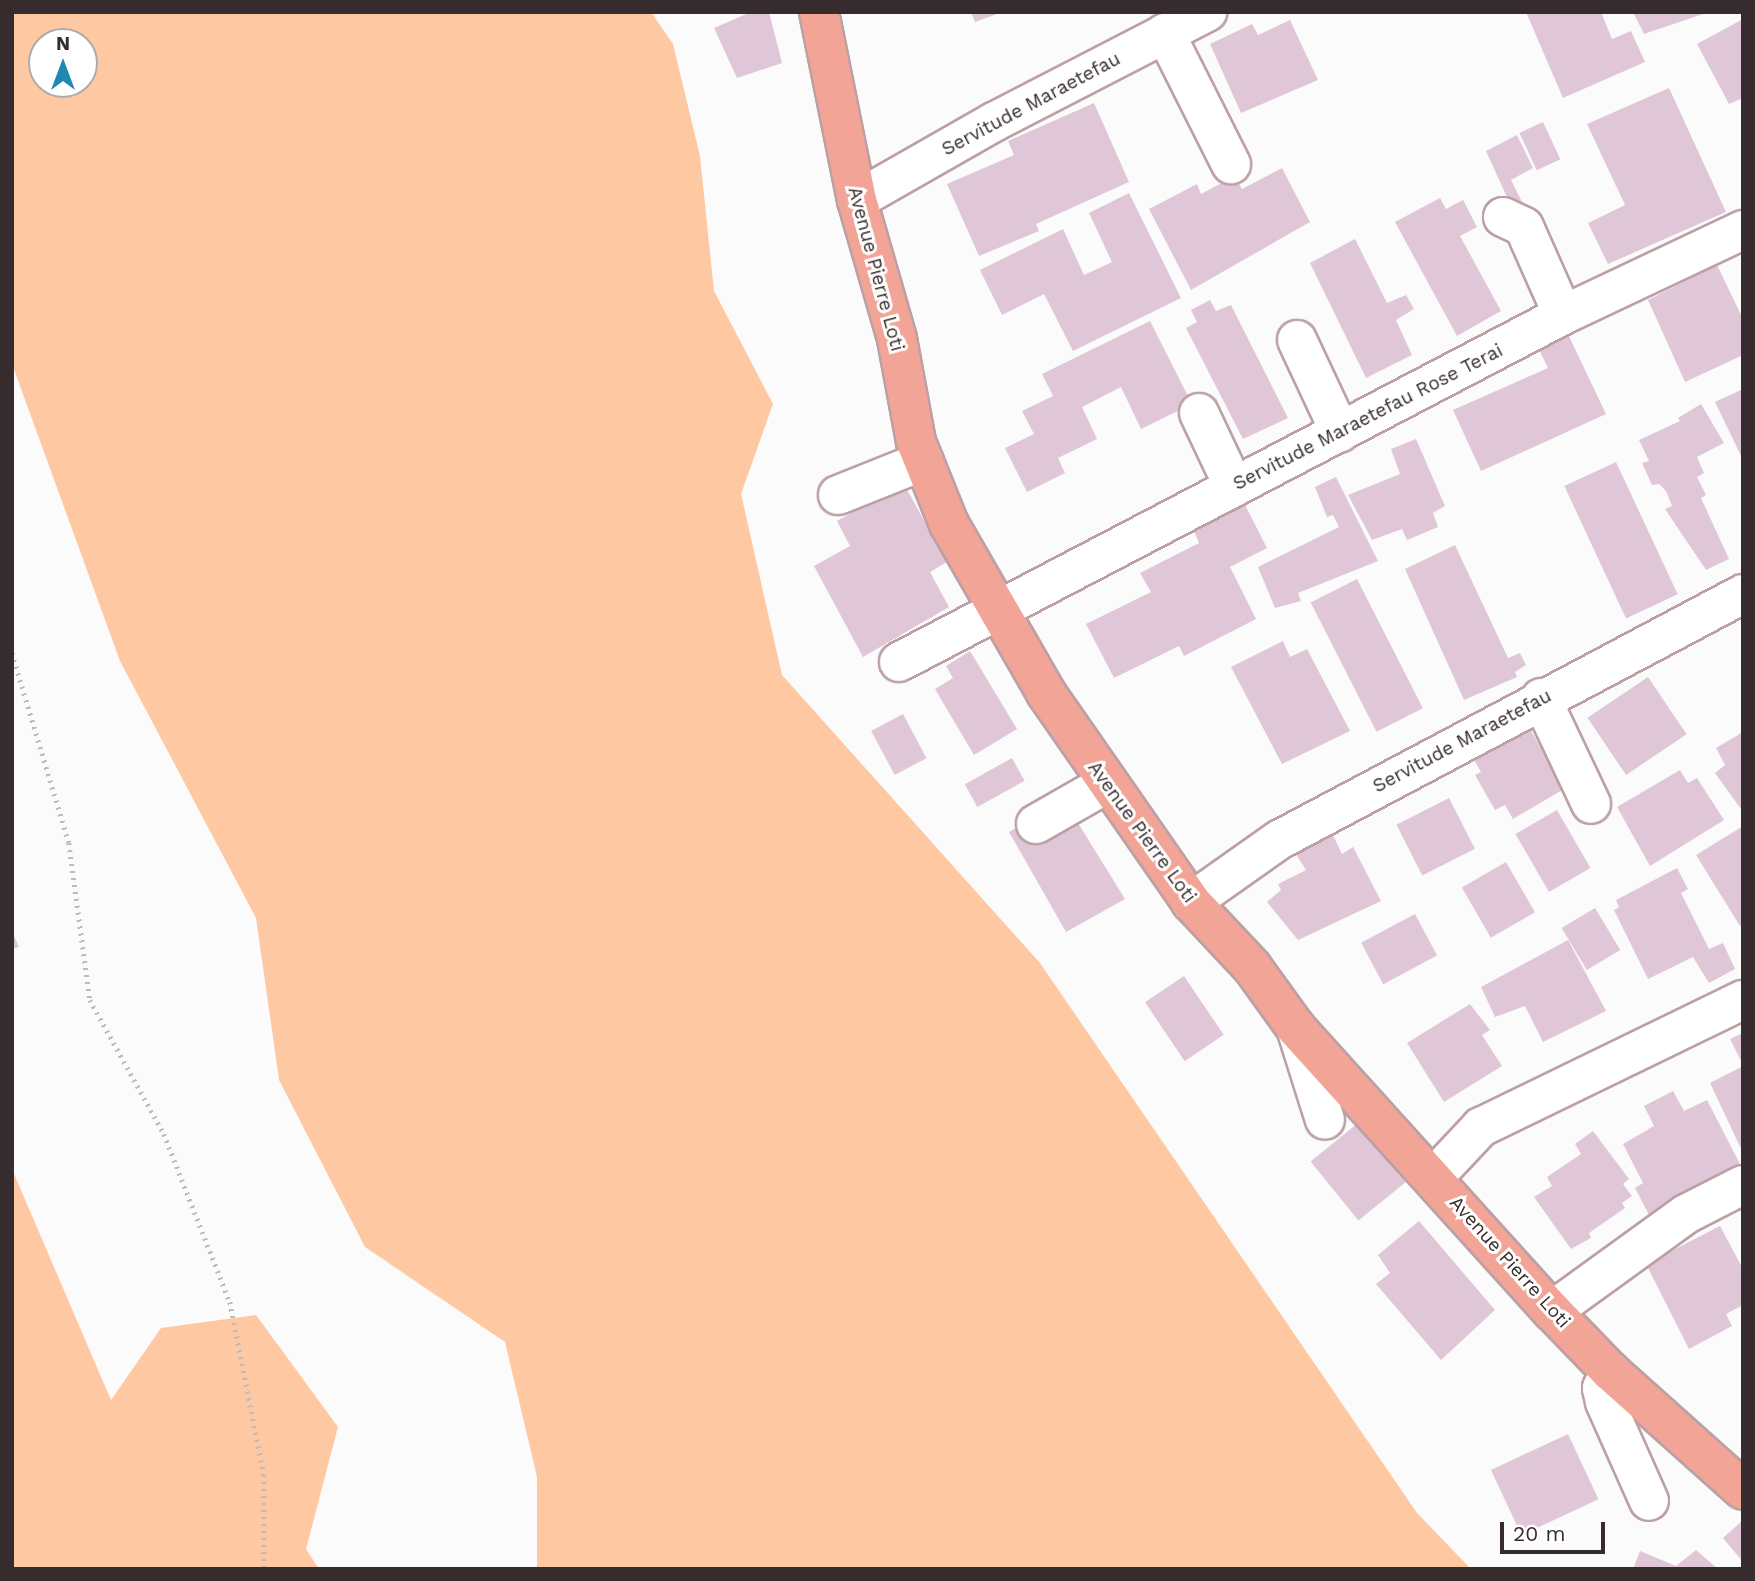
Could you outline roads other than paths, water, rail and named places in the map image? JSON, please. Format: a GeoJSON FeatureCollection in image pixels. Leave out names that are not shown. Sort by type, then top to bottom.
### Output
{"type":"FeatureCollection","features":[{"type":"Feature","properties":{"kind":"main road","name":"Avenue Pierre Loti"},"geometry":{"type":"LineString","coordinates":[[818,12],[857,200],[897,339],[903,389],[923,461],[948,524],[996,609],[1106,784],[1191,902],[1252,967],[1296,1028],[1434,1177],[1552,1311],[1610,1371],[1743,1490]]}},
{"type":"Feature","properties":{"kind":"street","name":"Servitude Maraetefau"},"geometry":{"type":"LineString","coordinates":[[857,200],[1207,12]]}},
{"type":"Feature","properties":{"kind":"street"},"geometry":{"type":"LineString","coordinates":[[1165,33],[1231,164]]}},
{"type":"Feature","properties":{"kind":"street"},"geometry":{"type":"LineString","coordinates":[[1503,217],[1524,227],[1563,315]]}},
{"type":"Feature","properties":{"kind":"street","name":"Servitude Maraetefau Rose Terai"},"geometry":{"type":"LineString","coordinates":[[899,663],[996,609],[1563,315],[1743,230]]}},
{"type":"Feature","properties":{"kind":"street"},"geometry":{"type":"LineString","coordinates":[[1297,340],[1340,432]]}},
{"type":"Feature","properties":{"kind":"street"},"geometry":{"type":"LineString","coordinates":[[1199,413],[1234,487]]}},
{"type":"Feature","properties":{"kind":"street"},"geometry":{"type":"LineString","coordinates":[[838,495],[923,461]]}},
{"type":"Feature","properties":{"kind":"street","name":"Servitude Maraetefau"},"geometry":{"type":"LineString","coordinates":[[1191,902],[1279,840],[1541,698],[1738,608]]}},
{"type":"Feature","properties":{"kind":"street"},"geometry":{"type":"LineString","coordinates":[[1541,698],[1591,804]]}},
{"type":"Feature","properties":{"kind":"street"},"geometry":{"type":"LineString","coordinates":[[1036,824],[1106,784]]}},
{"type":"Feature","properties":{"kind":"street"},"geometry":{"type":"LineString","coordinates":[[1434,1177],[1481,1127],[1743,1000]]}},
{"type":"Feature","properties":{"kind":"street"},"geometry":{"type":"LineString","coordinates":[[1296,1028],[1325,1120]]}},
{"type":"Feature","properties":{"kind":"street"},"geometry":{"type":"LineString","coordinates":[[1552,1311],[1686,1214],[1743,1185]]}},
{"type":"Feature","properties":{"kind":"street"},"geometry":{"type":"LineString","coordinates":[[1610,1371],[1602,1388],[1605,1402],[1649,1501]]}}]}
